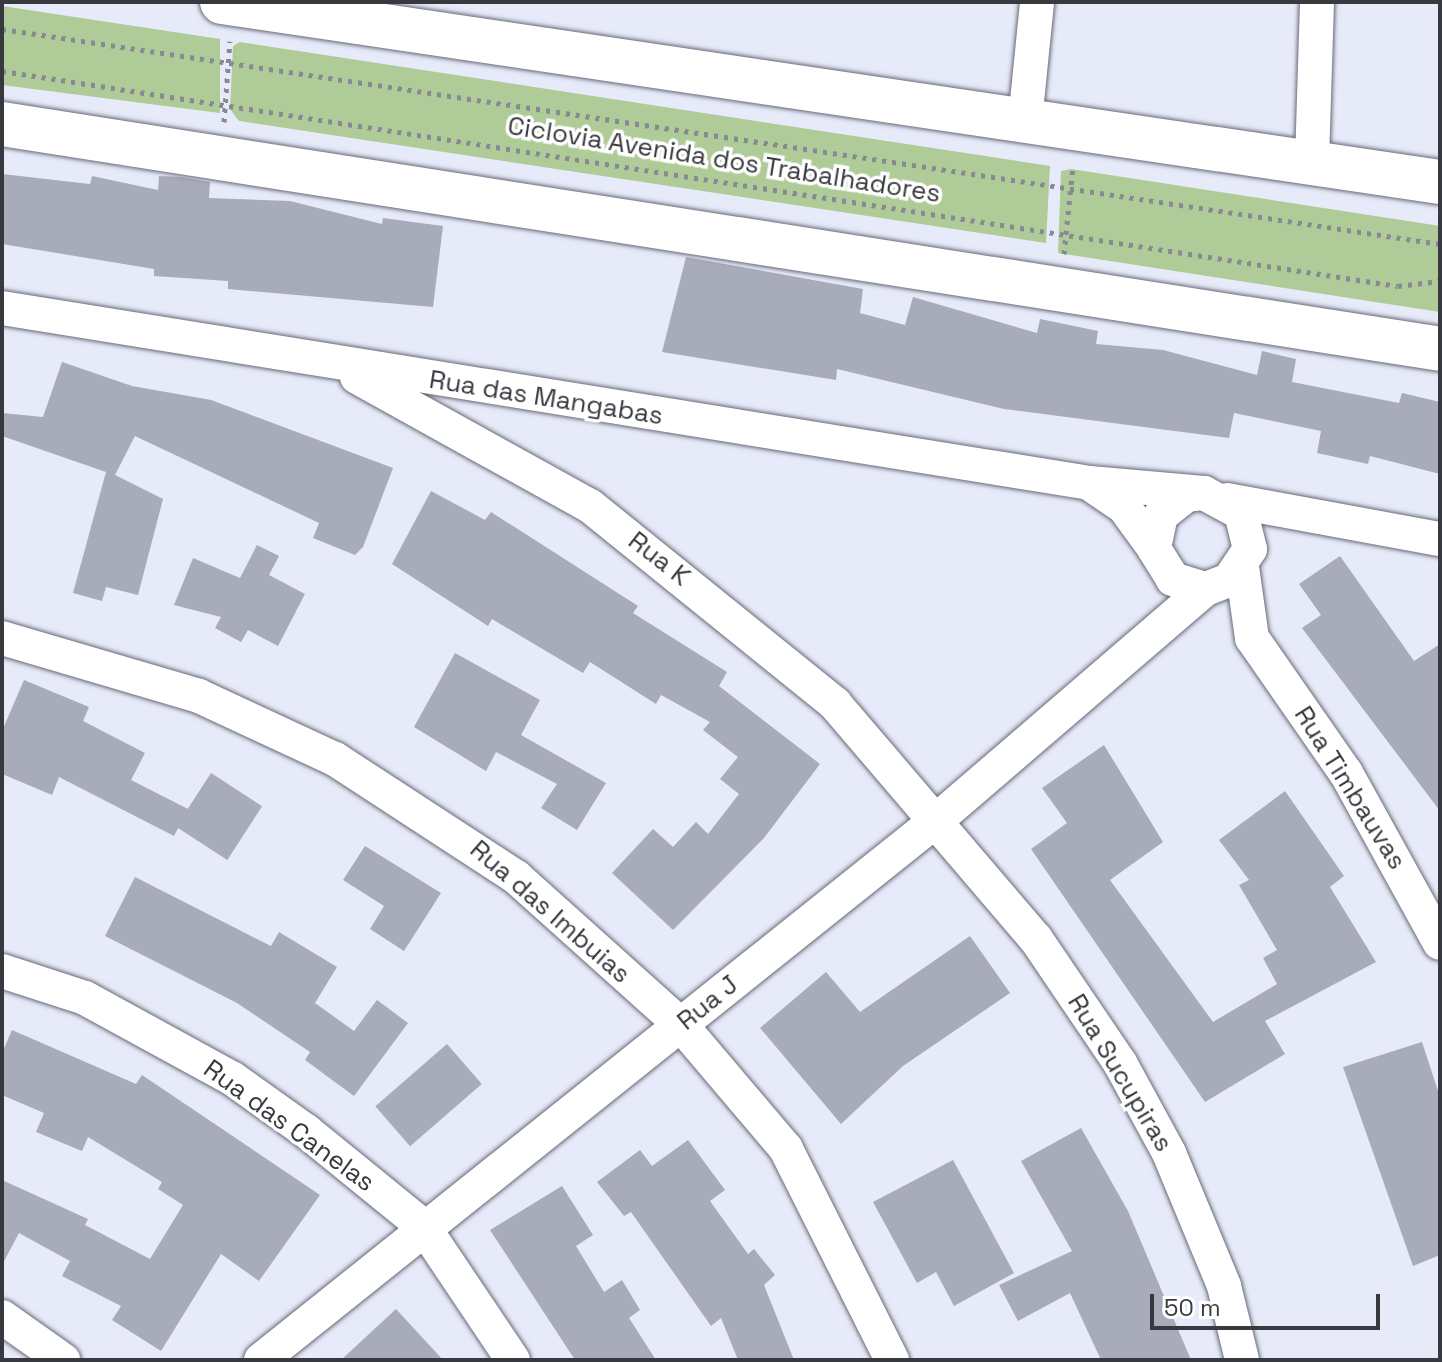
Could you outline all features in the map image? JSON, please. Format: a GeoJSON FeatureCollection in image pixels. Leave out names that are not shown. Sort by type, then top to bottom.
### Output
{"type":"FeatureCollection","features":[{"type":"Feature","properties":{"kind":"main road"},"geometry":{"type":"LineString","coordinates":[[227,3],[1440,182]]}},
{"type":"Feature","properties":{"kind":"main road"},"geometry":{"type":"LineString","coordinates":[[2,124],[1440,349]]}},
{"type":"Feature","properties":{"kind":"street"},"geometry":{"type":"LineString","coordinates":[[1025,121],[1037,2]]}},
{"type":"Feature","properties":{"kind":"street"},"geometry":{"type":"LineString","coordinates":[[1312,161],[1317,2]]}},
{"type":"Feature","properties":{"kind":"street","name":"Rua das Mangabas"},"geometry":{"type":"LineString","coordinates":[[2,308],[1090,483],[1216,496],[1289,516],[1440,539]]}},
{"type":"Feature","properties":{"kind":"street","name":"Rua K"},"geometry":{"type":"LineString","coordinates":[[330,363],[590,506],[763,639],[835,704],[938,819]]}},
{"type":"Feature","properties":{"kind":"street"},"geometry":{"type":"LineString","coordinates":[[1090,483],[1124,507],[1158,558],[1208,588],[1231,625],[1252,638]]}},
{"type":"Feature","properties":{"kind":"street"},"geometry":{"type":"LineString","coordinates":[[1152,640],[1161,515],[1180,499],[1216,496],[1245,522],[1252,638]]}},
{"type":"Feature","properties":{"kind":"street"},"geometry":{"type":"LineString","coordinates":[[1208,588],[1246,558],[1289,516]]}},
{"type":"Feature","properties":{"kind":"street","name":"Rua J"},"geometry":{"type":"LineString","coordinates":[[261,1360],[423,1226],[938,819],[1152,640],[1208,588]]}},
{"type":"Feature","properties":{"kind":"street","name":"Rua das Imbuias"},"geometry":{"type":"LineString","coordinates":[[2,638],[199,696],[335,759],[516,877],[681,1025],[786,1149],[892,1360]]}},
{"type":"Feature","properties":{"kind":"street","name":"Rua Timbauvas"},"geometry":{"type":"LineString","coordinates":[[1252,638],[1346,773],[1440,943]]}},
{"type":"Feature","properties":{"kind":"street","name":"Rua Sucupiras"},"geometry":{"type":"LineString","coordinates":[[938,819],[1036,939],[1120,1063],[1169,1153],[1224,1286],[1242,1360]]}},
{"type":"Feature","properties":{"kind":"street","name":"Rua das Canelas"},"geometry":{"type":"LineString","coordinates":[[2,971],[85,998],[233,1079],[423,1226],[513,1360]]}},
{"type":"Feature","properties":{"kind":"street"},"geometry":{"type":"LineString","coordinates":[[2,1317],[63,1360]]}},
{"type":"Feature","properties":{"kind":"path"},"geometry":{"type":"LineString","coordinates":[[222,160],[229,63],[227,3]]}},
{"type":"Feature","properties":{"kind":"path","name":"Ciclovia Avenida dos Trabalhadores"},"geometry":{"type":"LineString","coordinates":[[2,29],[1440,244]]}},
{"type":"Feature","properties":{"kind":"path","name":"Ciclovia Avenida dos Trabalhadores"},"geometry":{"type":"LineString","coordinates":[[2,71],[1398,286],[1440,281]]}},
{"type":"Feature","properties":{"kind":"path"},"geometry":{"type":"LineString","coordinates":[[1060,291],[1077,128]]}},
{"type":"Feature","properties":{"kind":"green space"},"geometry":{"type":"Polygon","coordinates":[[[2,6],[220,39],[220,113],[2,85],[2,6]]]}},
{"type":"Feature","properties":{"kind":"green space"},"geometry":{"type":"Polygon","coordinates":[[[240,42],[1050,166],[1046,243],[239,121],[230,109],[233,46],[240,42]]]}},
{"type":"Feature","properties":{"kind":"green space"},"geometry":{"type":"Polygon","coordinates":[[[1071,169],[1440,226],[1440,312],[1058,253],[1061,171],[1071,169]]]}},
{"type":"Feature","properties":{"kind":"building"},"geometry":{"type":"Polygon","coordinates":[[[2,174],[90,184],[92,176],[158,190],[159,176],[181,177],[210,182],[209,198],[290,201],[382,224],[383,218],[443,226],[433,307],[228,289],[228,281],[154,276],[154,269],[2,244],[2,174]]]}},
{"type":"Feature","properties":{"kind":"building"},"geometry":{"type":"Polygon","coordinates":[[[686,257],[863,289],[860,313],[905,325],[913,297],[1037,333],[1040,319],[1098,331],[1096,344],[1163,350],[1257,375],[1262,351],[1296,359],[1292,382],[1399,403],[1402,393],[1440,402],[1440,474],[1370,456],[1368,464],[1317,453],[1321,431],[1234,413],[1229,438],[1004,409],[837,369],[836,380],[662,352],[686,257]]]}},
{"type":"Feature","properties":{"kind":"building"},"geometry":{"type":"Polygon","coordinates":[[[62,362],[132,386],[211,400],[393,468],[363,547],[355,555],[313,538],[319,523],[135,436],[115,475],[163,499],[138,595],[106,587],[102,601],[73,593],[106,472],[2,436],[2,413],[43,417],[62,362]]]}},
{"type":"Feature","properties":{"kind":"building"},"geometry":{"type":"Polygon","coordinates":[[[431,491],[485,520],[491,512],[638,606],[633,613],[727,672],[719,686],[820,764],[764,838],[673,930],[612,873],[653,829],[673,847],[696,822],[708,834],[739,794],[720,779],[738,757],[703,730],[710,722],[661,695],[656,704],[590,662],[583,673],[492,619],[488,626],[392,564],[431,491]]]}},
{"type":"Feature","properties":{"kind":"building"},"geometry":{"type":"Polygon","coordinates":[[[257,545],[279,556],[269,575],[305,594],[278,646],[248,630],[241,642],[215,628],[221,617],[174,605],[193,558],[240,578],[257,545]]]}},
{"type":"Feature","properties":{"kind":"building"},"geometry":{"type":"Polygon","coordinates":[[[1340,556],[1414,661],[1440,644],[1440,811],[1302,628],[1321,615],[1299,584],[1340,556]]]}},
{"type":"Feature","properties":{"kind":"building"},"geometry":{"type":"Polygon","coordinates":[[[455,653],[540,700],[521,735],[606,783],[577,830],[541,808],[557,784],[496,752],[486,771],[414,727],[455,653]]]}},
{"type":"Feature","properties":{"kind":"building"},"geometry":{"type":"Polygon","coordinates":[[[24,680],[89,707],[83,721],[145,753],[131,780],[188,809],[174,836],[59,777],[52,795],[2,774],[2,731],[24,680]]]}},
{"type":"Feature","properties":{"kind":"building"},"geometry":{"type":"Polygon","coordinates":[[[1104,745],[1163,842],[1110,880],[1213,1022],[1277,984],[1263,958],[1277,950],[1239,885],[1249,880],[1219,840],[1285,791],[1344,876],[1330,887],[1376,962],[1265,1021],[1285,1054],[1205,1102],[1031,849],[1067,823],[1042,788],[1104,745]]]}},
{"type":"Feature","properties":{"kind":"building"},"geometry":{"type":"Polygon","coordinates":[[[211,773],[262,806],[227,860],[176,827],[211,773]]]}},
{"type":"Feature","properties":{"kind":"building"},"geometry":{"type":"Polygon","coordinates":[[[365,846],[441,893],[404,951],[370,929],[384,906],[343,880],[365,846]]]}},
{"type":"Feature","properties":{"kind":"building"},"geometry":{"type":"Polygon","coordinates":[[[135,877],[271,946],[279,932],[337,967],[315,1003],[354,1031],[377,1000],[408,1023],[354,1096],[305,1060],[310,1052],[237,1003],[105,936],[135,877]]]}},
{"type":"Feature","properties":{"kind":"building"},"geometry":{"type":"Polygon","coordinates":[[[970,936],[1010,993],[903,1066],[841,1124],[760,1028],[826,972],[860,1012],[970,936]]]}},
{"type":"Feature","properties":{"kind":"building"},"geometry":{"type":"Polygon","coordinates":[[[12,1030],[136,1084],[142,1075],[320,1195],[259,1281],[221,1254],[161,1351],[112,1320],[121,1306],[62,1276],[70,1261],[19,1233],[2,1265],[2,1180],[88,1219],[85,1225],[150,1259],[183,1205],[158,1189],[162,1182],[88,1137],[82,1151],[36,1132],[44,1113],[2,1095],[2,1053],[12,1030]]]}},
{"type":"Feature","properties":{"kind":"building"},"geometry":{"type":"Polygon","coordinates":[[[1422,1042],[1440,1097],[1440,1255],[1413,1266],[1343,1067],[1422,1042]]]}},
{"type":"Feature","properties":{"kind":"building"},"geometry":{"type":"Polygon","coordinates":[[[447,1044],[482,1084],[410,1146],[375,1106],[447,1044]]]}},
{"type":"Feature","properties":{"kind":"building"},"geometry":{"type":"Polygon","coordinates":[[[1081,1128],[1128,1211],[1191,1360],[1101,1360],[1070,1293],[1018,1321],[999,1285],[1072,1251],[1021,1161],[1081,1128]]]}},
{"type":"Feature","properties":{"kind":"building"},"geometry":{"type":"Polygon","coordinates":[[[688,1140],[725,1190],[710,1201],[748,1254],[754,1249],[775,1275],[764,1285],[794,1360],[738,1360],[721,1318],[711,1326],[631,1212],[624,1216],[597,1182],[640,1150],[652,1166],[688,1140]]]}},
{"type":"Feature","properties":{"kind":"building"},"geometry":{"type":"Polygon","coordinates":[[[953,1160],[1014,1273],[954,1306],[936,1272],[917,1283],[873,1202],[953,1160]]]}},
{"type":"Feature","properties":{"kind":"building"},"geometry":{"type":"Polygon","coordinates":[[[562,1186],[593,1235],[576,1246],[604,1292],[622,1280],[640,1310],[629,1318],[656,1360],[575,1360],[490,1230],[562,1186]]]}},
{"type":"Feature","properties":{"kind":"building"},"geometry":{"type":"Polygon","coordinates":[[[396,1309],[443,1360],[341,1360],[396,1309]]]}}]}
